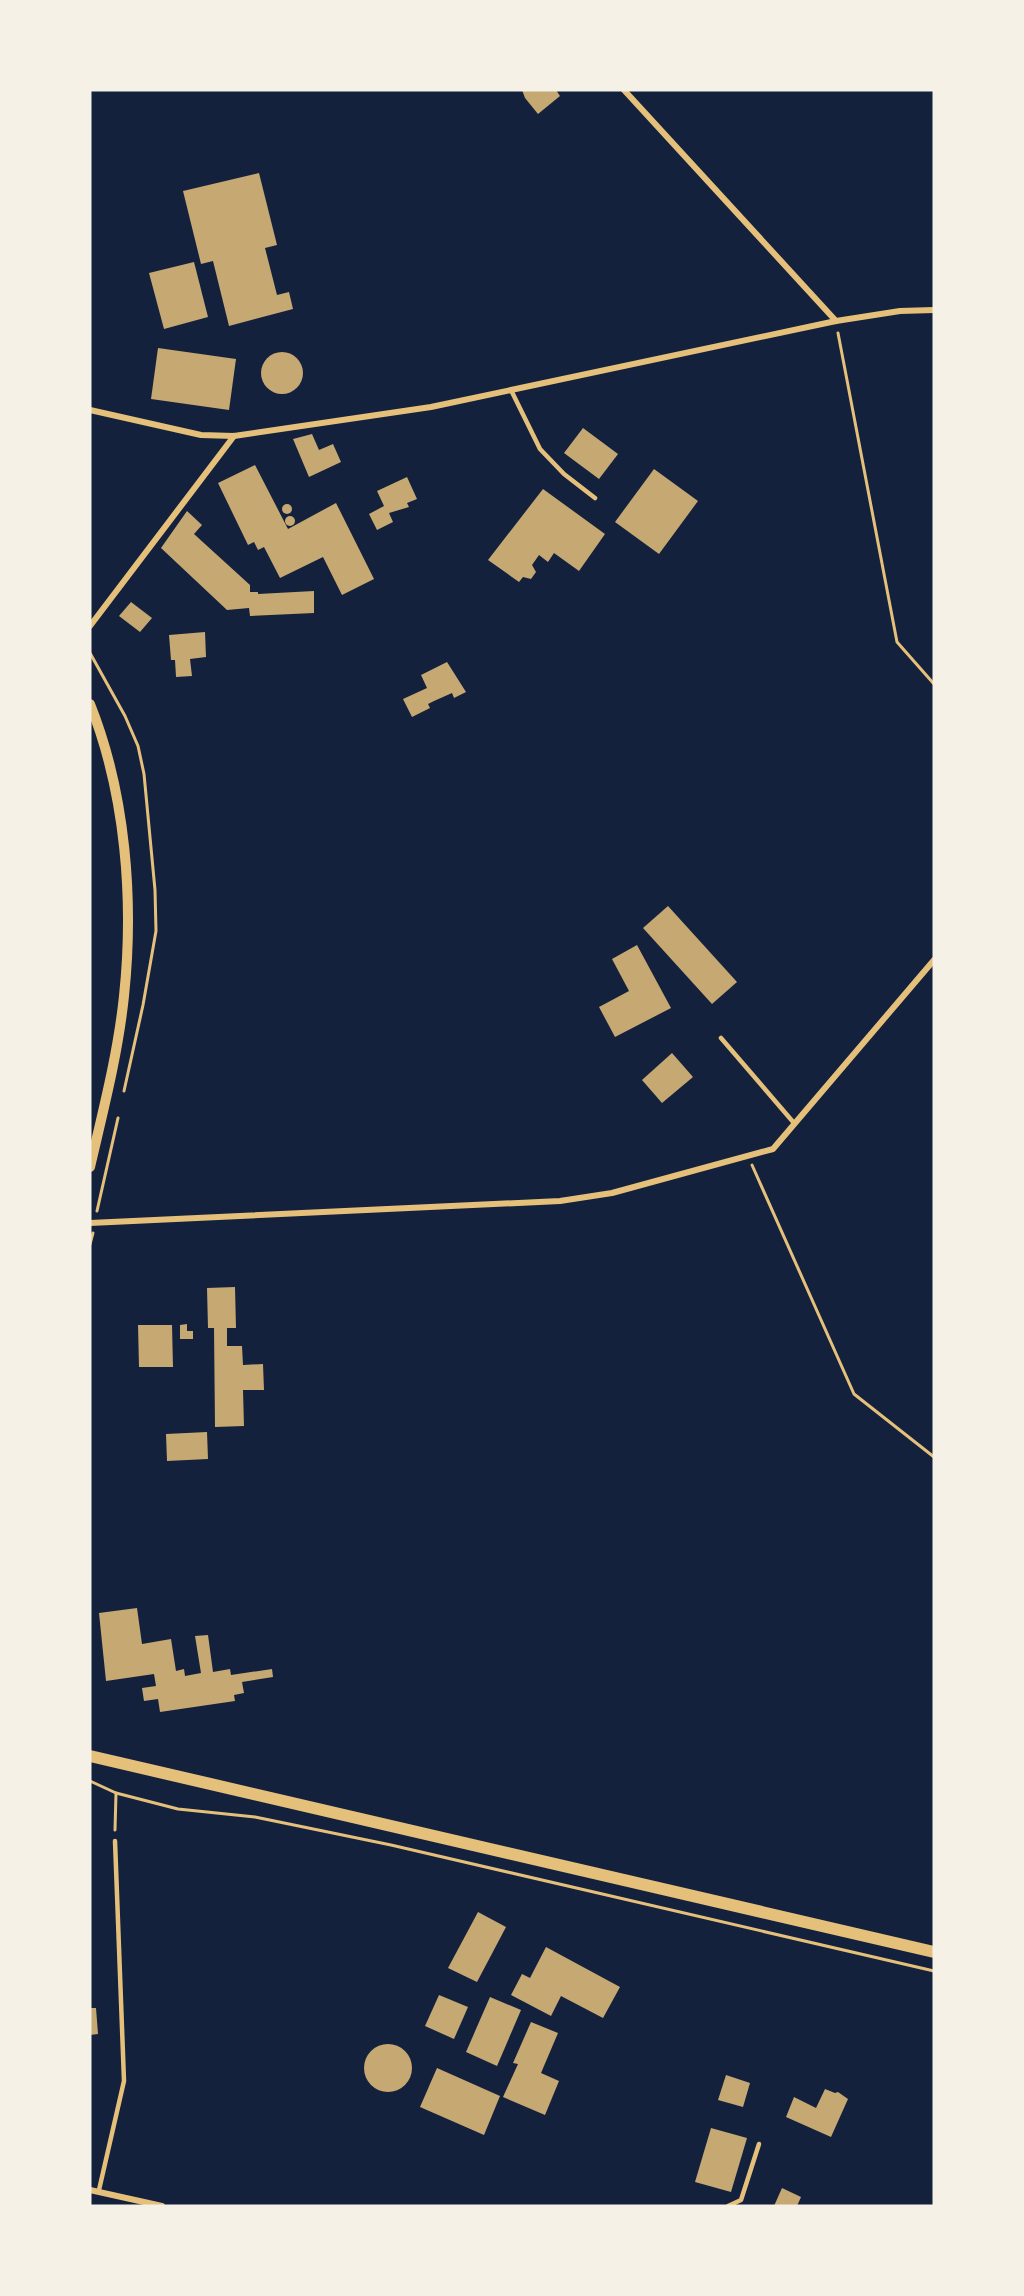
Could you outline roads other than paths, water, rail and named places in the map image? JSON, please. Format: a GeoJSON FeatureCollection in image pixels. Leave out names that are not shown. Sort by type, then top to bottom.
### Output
{"type":"FeatureCollection","features":[{"type":"Feature","properties":{"kind":"main road"},"geometry":{"type":"LineString","coordinates":[[90,1756],[934,1952]]}},
{"type":"Feature","properties":{"kind":"street"},"geometry":{"type":"LineString","coordinates":[[624,90],[836,321]]}},
{"type":"Feature","properties":{"kind":"street"},"geometry":{"type":"LineString","coordinates":[[90,410],[201,435],[234,436],[431,407],[836,321],[900,311],[934,309]]}},
{"type":"Feature","properties":{"kind":"street"},"geometry":{"type":"LineString","coordinates":[[90,626],[234,436]]}},
{"type":"Feature","properties":{"kind":"street"},"geometry":{"type":"LineString","coordinates":[[90,704],[108,760],[120,818],[128,937],[124,997],[90,1167]]}},
{"type":"Feature","properties":{"kind":"street"},"geometry":{"type":"LineString","coordinates":[[90,1223],[560,1201],[612,1193],[749,1158],[773,1149],[934,960]]}},
{"type":"Feature","properties":{"kind":"street"},"geometry":{"type":"LineString","coordinates":[[90,2190],[99,2190],[162,2206]]}},
{"type":"Feature","properties":{"kind":"lane"},"geometry":{"type":"LineString","coordinates":[[510,390],[540,449],[564,474],[596,498]]}},
{"type":"Feature","properties":{"kind":"lane"},"geometry":{"type":"LineString","coordinates":[[721,1038],[794,1123]]}},
{"type":"Feature","properties":{"kind":"lane"},"geometry":{"type":"LineString","coordinates":[[99,2190],[124,2081],[115,1841]]}},
{"type":"Feature","properties":{"kind":"lane"},"geometry":{"type":"LineString","coordinates":[[728,2206],[741,2200],[759,2144]]}}]}
